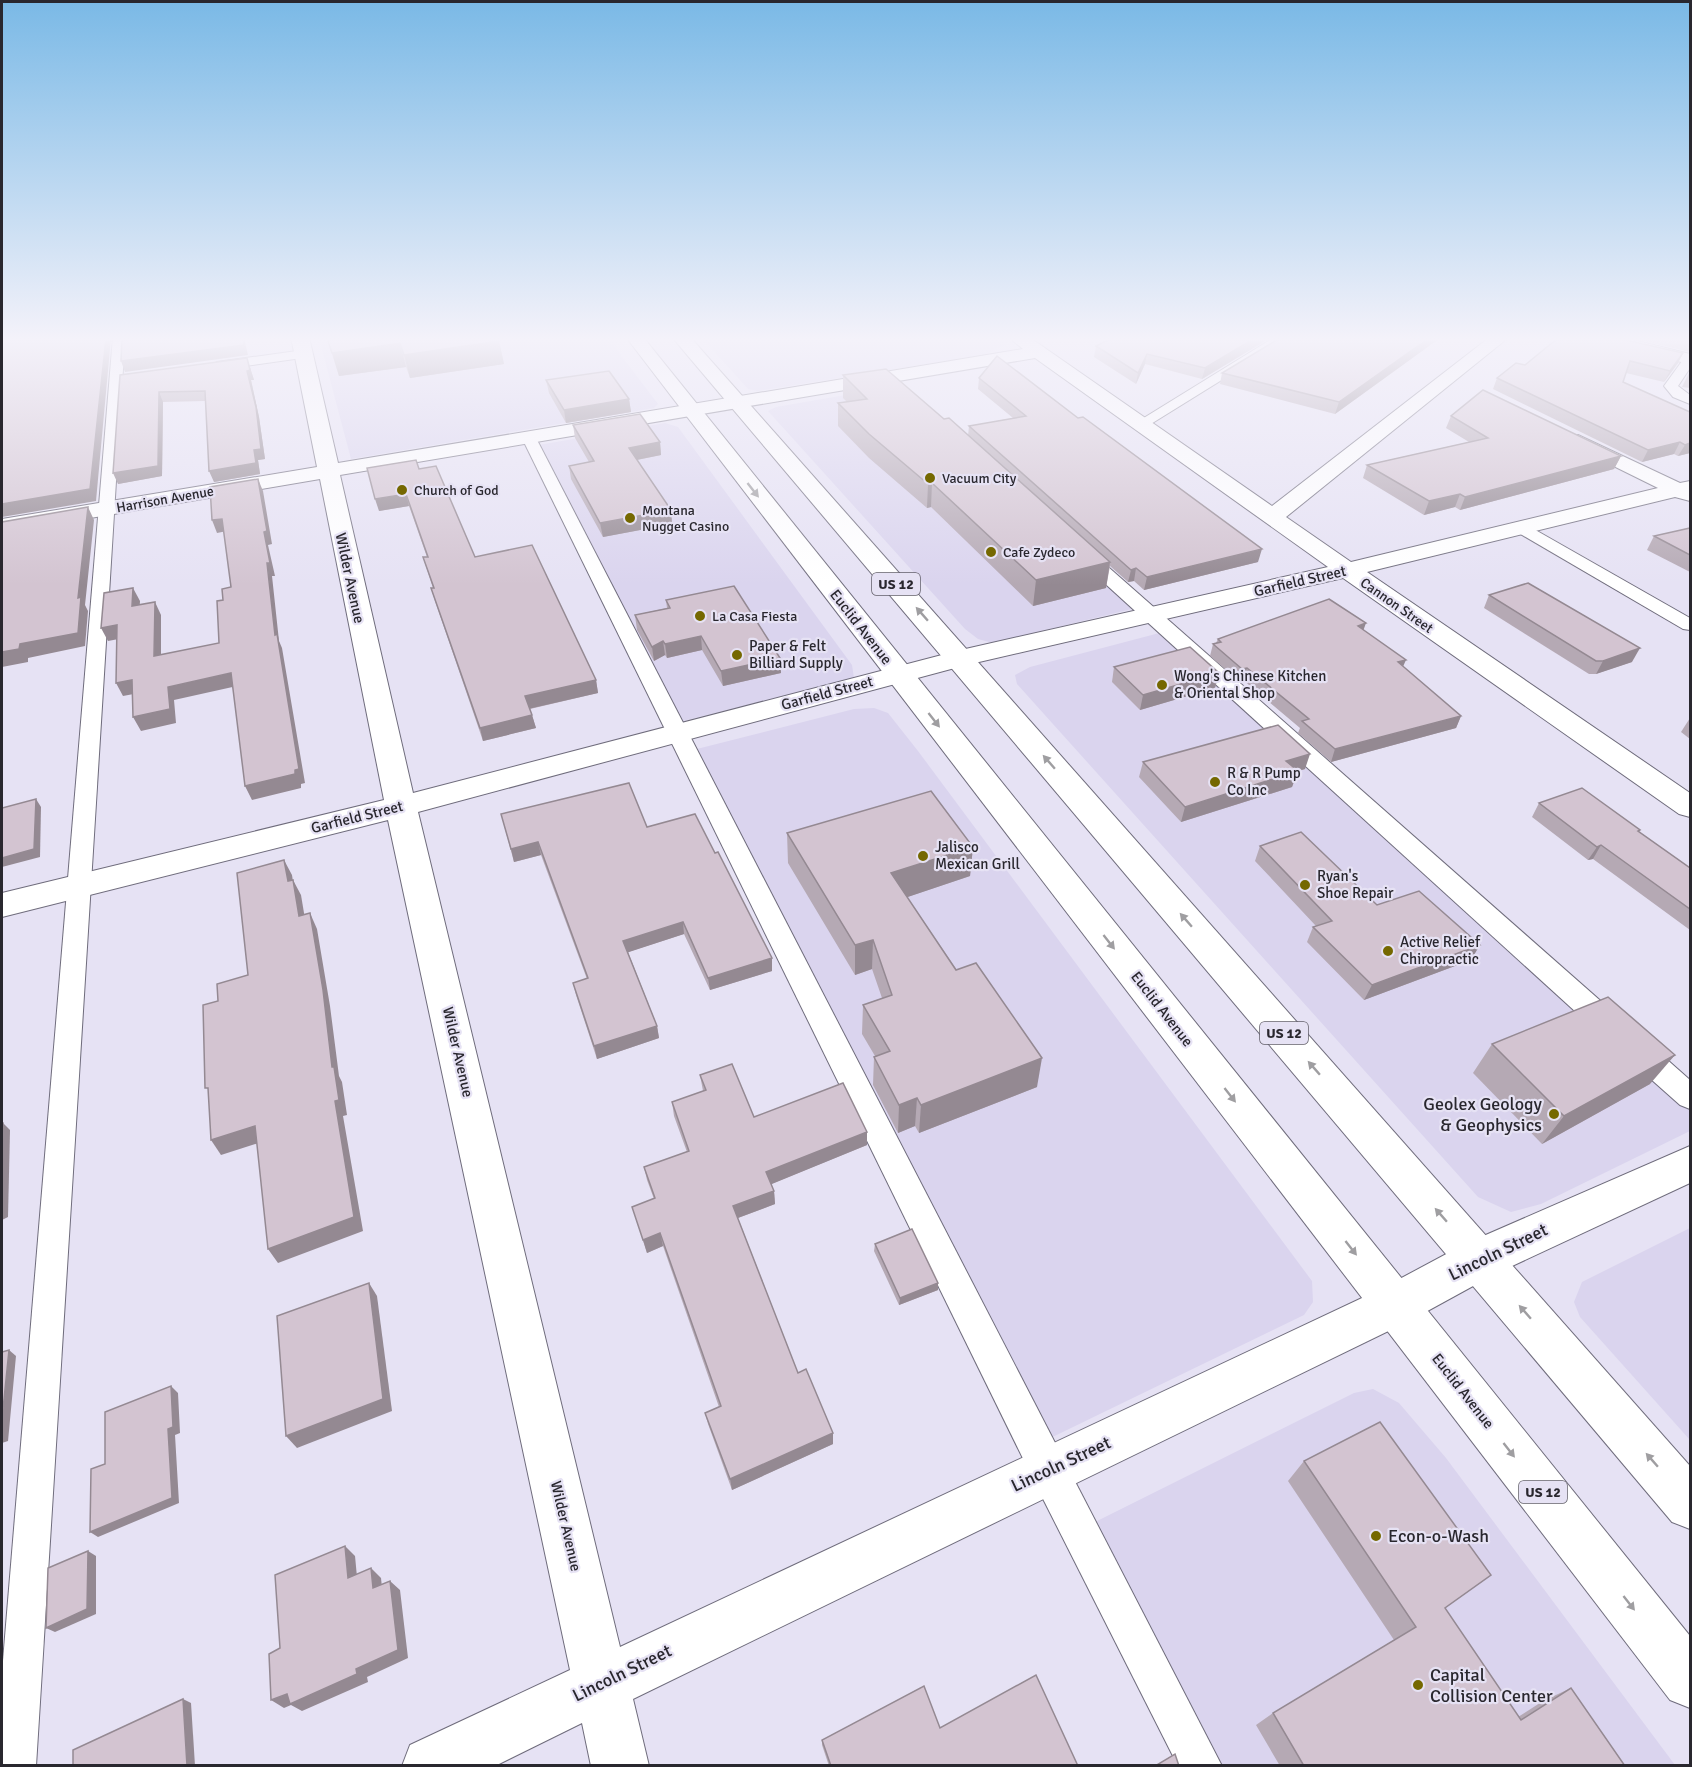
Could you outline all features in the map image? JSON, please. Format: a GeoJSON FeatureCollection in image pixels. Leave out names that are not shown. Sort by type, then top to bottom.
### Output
{"type":"FeatureCollection","features":[{"type":"Feature","properties":{"kind":"main road","name":"Wilder Avenue"},"geometry":{"type":"LineString","coordinates":[[317,419],[620,1766]]}},
{"type":"Feature","properties":{"kind":"main road","name":"Harrison Avenue"},"geometry":{"type":"LineString","coordinates":[[2,526],[640,419]]}},
{"type":"Feature","properties":{"kind":"main road","name":"Euclid Avenue"},"geometry":{"type":"LineString","coordinates":[[698,419],[1690,1680]]}},
{"type":"Feature","properties":{"kind":"main road","name":"US 12"},"geometry":{"type":"LineString","coordinates":[[752,419],[961,658],[1690,1504]]}},
{"type":"Feature","properties":{"kind":"main road","name":"Cannon Street"},"geometry":{"type":"LineString","coordinates":[[1136,419],[1347,570],[1690,807]]}},
{"type":"Feature","properties":{"kind":"main road"},"geometry":{"type":"LineString","coordinates":[[1272,517],[1397,419]]}},
{"type":"Feature","properties":{"kind":"main road"},"geometry":{"type":"LineString","coordinates":[[1565,434],[1687,491]]}},
{"type":"Feature","properties":{"kind":"main road","name":"Garfield Street"},"geometry":{"type":"LineString","coordinates":[[2,905],[402,806],[961,658],[1687,491]]}},
{"type":"Feature","properties":{"kind":"main road","name":"Lincoln Street"},"geometry":{"type":"LineString","coordinates":[[431,1766],[1395,1305],[1480,1259],[1690,1164]]}},
{"type":"Feature","properties":{"kind":"lane"},"geometry":{"type":"LineString","coordinates":[[15,1766],[107,508],[116,419]]}},
{"type":"Feature","properties":{"kind":"lane"},"geometry":{"type":"LineString","coordinates":[[1142,424],[1150,419]]}},
{"type":"Feature","properties":{"kind":"lane"},"geometry":{"type":"LineString","coordinates":[[529,438],[675,733],[1048,1470],[1201,1766]]}},
{"type":"Feature","properties":{"kind":"lane"},"geometry":{"type":"LineString","coordinates":[[1523,528],[1690,625]]}},
{"type":"Feature","properties":{"kind":"lane"},"geometry":{"type":"LineString","coordinates":[[1071,544],[1690,1097]]}},
{"type":"Feature","properties":{"kind":"shaded area"},"geometry":{"type":"Polygon","coordinates":[[[341,419],[586,419],[351,459],[341,419]]]}},
{"type":"Feature","properties":{"kind":"shaded area"},"geometry":{"type":"Polygon","coordinates":[[[776,419],[935,419],[1140,607],[993,643],[978,639],[965,629],[776,419]]]}},
{"type":"Feature","properties":{"kind":"shaded area"},"geometry":{"type":"Polygon","coordinates":[[[665,423],[678,427],[852,665],[854,678],[671,724],[533,446],[665,423]]]}},
{"type":"Feature","properties":{"kind":"shaded area"},"geometry":{"type":"Polygon","coordinates":[[[1167,631],[1690,1097],[1690,1131],[1541,1204],[1511,1212],[1478,1197],[1017,684],[1015,675],[1030,667],[1167,631]]]}},
{"type":"Feature","properties":{"kind":"shaded area"},"geometry":{"type":"Polygon","coordinates":[[[874,708],[888,713],[918,751],[1312,1281],[1313,1302],[1304,1315],[1036,1445],[685,752],[854,709],[874,708]]]}},
{"type":"Feature","properties":{"kind":"shaded area"},"geometry":{"type":"Polygon","coordinates":[[[1690,1228],[1690,1440],[1580,1317],[1574,1302],[1582,1282],[1690,1228]]]}},
{"type":"Feature","properties":{"kind":"shaded area"},"geometry":{"type":"Polygon","coordinates":[[[1373,1389],[1399,1403],[1446,1458],[1675,1765],[1201,1765],[1079,1530],[1354,1393],[1373,1389]]]}},
{"type":"Feature","properties":{"kind":"building"},"geometry":{"type":"Polygon","coordinates":[[[2,419],[97,419],[90,489],[2,504],[2,419]]]}},
{"type":"Feature","properties":{"kind":"building"},"geometry":{"type":"Polygon","coordinates":[[[117,419],[159,419],[158,466],[113,473],[117,419]]]}},
{"type":"Feature","properties":{"kind":"building"},"geometry":{"type":"Polygon","coordinates":[[[206,419],[257,419],[261,449],[254,450],[256,463],[209,471],[206,419]]]}},
{"type":"Feature","properties":{"kind":"building"},"geometry":{"type":"Polygon","coordinates":[[[607,419],[644,419],[660,442],[629,448],[671,510],[600,523],[569,466],[594,461],[573,425],[607,419]]]}},
{"type":"Feature","properties":{"kind":"building"},"geometry":{"type":"Polygon","coordinates":[[[854,419],[951,419],[1110,562],[1036,580],[932,483],[928,484],[854,419]]]}},
{"type":"Feature","properties":{"kind":"building"},"geometry":{"type":"Polygon","coordinates":[[[1006,419],[1086,419],[1262,549],[1147,577],[1136,568],[1131,570],[969,426],[1006,419]]]}},
{"type":"Feature","properties":{"kind":"building"},"geometry":{"type":"Polygon","coordinates":[[[1457,419],[1545,419],[1621,456],[1465,497],[1460,494],[1429,501],[1367,465],[1488,438],[1457,419]]]}},
{"type":"Feature","properties":{"kind":"building"},"geometry":{"type":"Polygon","coordinates":[[[1584,419],[1690,419],[1690,443],[1685,445],[1680,442],[1648,450],[1584,419]]]}},
{"type":"Feature","properties":{"kind":"building"},"geometry":{"type":"Polygon","coordinates":[[[416,460],[419,469],[436,466],[475,557],[532,545],[596,680],[525,696],[532,715],[480,728],[431,588],[434,588],[423,557],[428,557],[406,494],[375,499],[367,468],[416,460]]]}},
{"type":"Feature","properties":{"kind":"building"},"geometry":{"type":"Polygon","coordinates":[[[258,479],[267,531],[264,532],[270,563],[267,563],[275,635],[277,634],[299,769],[295,770],[295,774],[245,786],[231,673],[168,687],[170,709],[133,717],[132,680],[116,683],[117,625],[101,628],[104,593],[133,588],[132,606],[155,602],[154,656],[219,643],[217,601],[223,600],[222,589],[231,587],[222,519],[212,520],[210,487],[258,479]]]}},
{"type":"Feature","properties":{"kind":"building"},"geometry":{"type":"Polygon","coordinates":[[[88,507],[78,598],[81,597],[78,633],[20,644],[19,649],[2,652],[2,522],[88,507]]]}},
{"type":"Feature","properties":{"kind":"building"},"geometry":{"type":"Polygon","coordinates":[[[1690,528],[1690,555],[1654,536],[1690,528]]]}},
{"type":"Feature","properties":{"kind":"building"},"geometry":{"type":"Polygon","coordinates":[[[1528,583],[1640,648],[1603,661],[1596,661],[1489,595],[1528,583]]]}},
{"type":"Feature","properties":{"kind":"building"},"geometry":{"type":"Polygon","coordinates":[[[734,586],[780,658],[721,671],[701,636],[665,644],[663,641],[652,647],[635,615],[670,608],[666,600],[734,586]]]}},
{"type":"Feature","properties":{"kind":"building"},"geometry":{"type":"Polygon","coordinates":[[[1329,599],[1366,623],[1358,626],[1406,660],[1398,662],[1461,716],[1335,749],[1302,721],[1309,719],[1247,668],[1242,669],[1213,644],[1221,642],[1218,639],[1329,599]]]}},
{"type":"Feature","properties":{"kind":"building"},"geometry":{"type":"Polygon","coordinates":[[[1190,647],[1219,673],[1143,695],[1114,667],[1190,647]]]}},
{"type":"Feature","properties":{"kind":"building"},"geometry":{"type":"Polygon","coordinates":[[[1278,725],[1310,754],[1286,761],[1298,771],[1185,807],[1143,762],[1278,725]]]}},
{"type":"Feature","properties":{"kind":"building"},"geometry":{"type":"Polygon","coordinates":[[[629,783],[647,827],[695,814],[715,853],[718,852],[772,958],[708,978],[683,922],[623,941],[657,1026],[594,1046],[573,983],[588,978],[538,842],[511,849],[501,814],[629,783]]]}},
{"type":"Feature","properties":{"kind":"building"},"geometry":{"type":"Polygon","coordinates":[[[1582,788],[1690,868],[1690,909],[1601,845],[1597,847],[1539,803],[1582,788]]]}},
{"type":"Feature","properties":{"kind":"building"},"geometry":{"type":"Polygon","coordinates":[[[931,791],[973,847],[891,873],[956,970],[976,963],[1042,1058],[921,1105],[917,1098],[899,1105],[874,1057],[890,1051],[863,1005],[892,995],[873,940],[855,945],[787,833],[931,791]]]}},
{"type":"Feature","properties":{"kind":"building"},"geometry":{"type":"Polygon","coordinates":[[[36,799],[34,849],[2,858],[2,808],[36,799]]]}},
{"type":"Feature","properties":{"kind":"building"},"geometry":{"type":"Polygon","coordinates":[[[1301,832],[1377,905],[1419,891],[1480,945],[1372,985],[1313,927],[1332,921],[1260,846],[1301,832]]]}},
{"type":"Feature","properties":{"kind":"building"},"geometry":{"type":"Polygon","coordinates":[[[284,860],[288,881],[293,880],[299,916],[310,913],[323,990],[332,1067],[334,1067],[339,1100],[335,1101],[354,1217],[268,1249],[255,1126],[211,1140],[208,1088],[205,1088],[203,1005],[218,1001],[217,984],[248,975],[237,873],[284,860]]]}},
{"type":"Feature","properties":{"kind":"building"},"geometry":{"type":"Polygon","coordinates":[[[1608,997],[1675,1055],[1564,1116],[1492,1044],[1608,997]]]}},
{"type":"Feature","properties":{"kind":"building"},"geometry":{"type":"Polygon","coordinates":[[[732,1064],[754,1117],[843,1083],[867,1132],[766,1172],[774,1191],[733,1206],[798,1373],[806,1369],[833,1433],[730,1479],[705,1413],[721,1406],[660,1233],[643,1240],[632,1207],[655,1198],[644,1167],[689,1151],[672,1102],[706,1090],[700,1075],[732,1064]]]}},
{"type":"Feature","properties":{"kind":"building"},"geometry":{"type":"Polygon","coordinates":[[[2,1123],[3,1123],[2,1181],[2,1123]]]}},
{"type":"Feature","properties":{"kind":"building"},"geometry":{"type":"Polygon","coordinates":[[[912,1229],[938,1283],[900,1298],[875,1244],[912,1229]]]}},
{"type":"Feature","properties":{"kind":"building"},"geometry":{"type":"Polygon","coordinates":[[[369,1283],[383,1399],[286,1436],[277,1316],[369,1283]]]}},
{"type":"Feature","properties":{"kind":"building"},"geometry":{"type":"Polygon","coordinates":[[[9,1350],[2,1419],[2,1352],[9,1350]]]}},
{"type":"Feature","properties":{"kind":"building"},"geometry":{"type":"Polygon","coordinates":[[[171,1386],[173,1427],[168,1429],[172,1498],[90,1532],[91,1469],[105,1464],[105,1412],[171,1386]]]}},
{"type":"Feature","properties":{"kind":"building"},"geometry":{"type":"Polygon","coordinates":[[[1380,1422],[1491,1575],[1445,1608],[1521,1720],[1571,1688],[1625,1766],[1304,1766],[1273,1713],[1416,1627],[1304,1461],[1380,1422]]]}},
{"type":"Feature","properties":{"kind":"building"},"geometry":{"type":"Polygon","coordinates":[[[345,1546],[348,1578],[371,1568],[373,1588],[390,1581],[398,1650],[356,1669],[357,1674],[290,1704],[287,1694],[271,1700],[269,1654],[280,1648],[275,1575],[345,1546]]]}},
{"type":"Feature","properties":{"kind":"building"},"geometry":{"type":"Polygon","coordinates":[[[88,1551],[87,1609],[46,1628],[48,1568],[88,1551]]]}},
{"type":"Feature","properties":{"kind":"building"},"geometry":{"type":"Polygon","coordinates":[[[1036,1675],[1078,1766],[831,1766],[822,1740],[924,1686],[940,1728],[1036,1675]]]}},
{"type":"Feature","properties":{"kind":"building"},"geometry":{"type":"Polygon","coordinates":[[[183,1699],[187,1766],[73,1766],[73,1750],[183,1699]]]}},
{"type":"Feature","properties":{"kind":"building"},"geometry":{"type":"Polygon","coordinates":[[[1175,1754],[1179,1766],[1155,1766],[1175,1754]]]}},
{"type":"Feature","properties":{"kind":"place","name":"Vacuum City"},"geometry":{"type":"Point","coordinates":[930,478]}},
{"type":"Feature","properties":{"kind":"place","name":"Church of God"},"geometry":{"type":"Point","coordinates":[402,490]}},
{"type":"Feature","properties":{"kind":"place","name":"Montana Nugget Casino"},"geometry":{"type":"Point","coordinates":[630,518]}},
{"type":"Feature","properties":{"kind":"place","name":"Cafe Zydeco"},"geometry":{"type":"Point","coordinates":[991,552]}},
{"type":"Feature","properties":{"kind":"place","name":"La Casa Fiesta"},"geometry":{"type":"Point","coordinates":[700,616]}},
{"type":"Feature","properties":{"kind":"place","name":"Paper & Felt Billiard Supply"},"geometry":{"type":"Point","coordinates":[737,655]}},
{"type":"Feature","properties":{"kind":"place","name":"Wong's Chinese Kitchen & Oriental Shop"},"geometry":{"type":"Point","coordinates":[1162,685]}},
{"type":"Feature","properties":{"kind":"place","name":"R & R Pump Co Inc"},"geometry":{"type":"Point","coordinates":[1215,782]}},
{"type":"Feature","properties":{"kind":"place","name":"Jalisco Mexican Grill"},"geometry":{"type":"Point","coordinates":[923,856]}},
{"type":"Feature","properties":{"kind":"place","name":"Ryan's Shoe Repair"},"geometry":{"type":"Point","coordinates":[1305,885]}},
{"type":"Feature","properties":{"kind":"place","name":"Active Relief Chiropractic"},"geometry":{"type":"Point","coordinates":[1388,951]}},
{"type":"Feature","properties":{"kind":"place","name":"Geolex Geology & Geophysics"},"geometry":{"type":"Point","coordinates":[1554,1114]}},
{"type":"Feature","properties":{"kind":"place","name":"Econ-o-Wash"},"geometry":{"type":"Point","coordinates":[1376,1536]}},
{"type":"Feature","properties":{"kind":"place","name":"Capital Collision Center"},"geometry":{"type":"Point","coordinates":[1418,1685]}}]}
